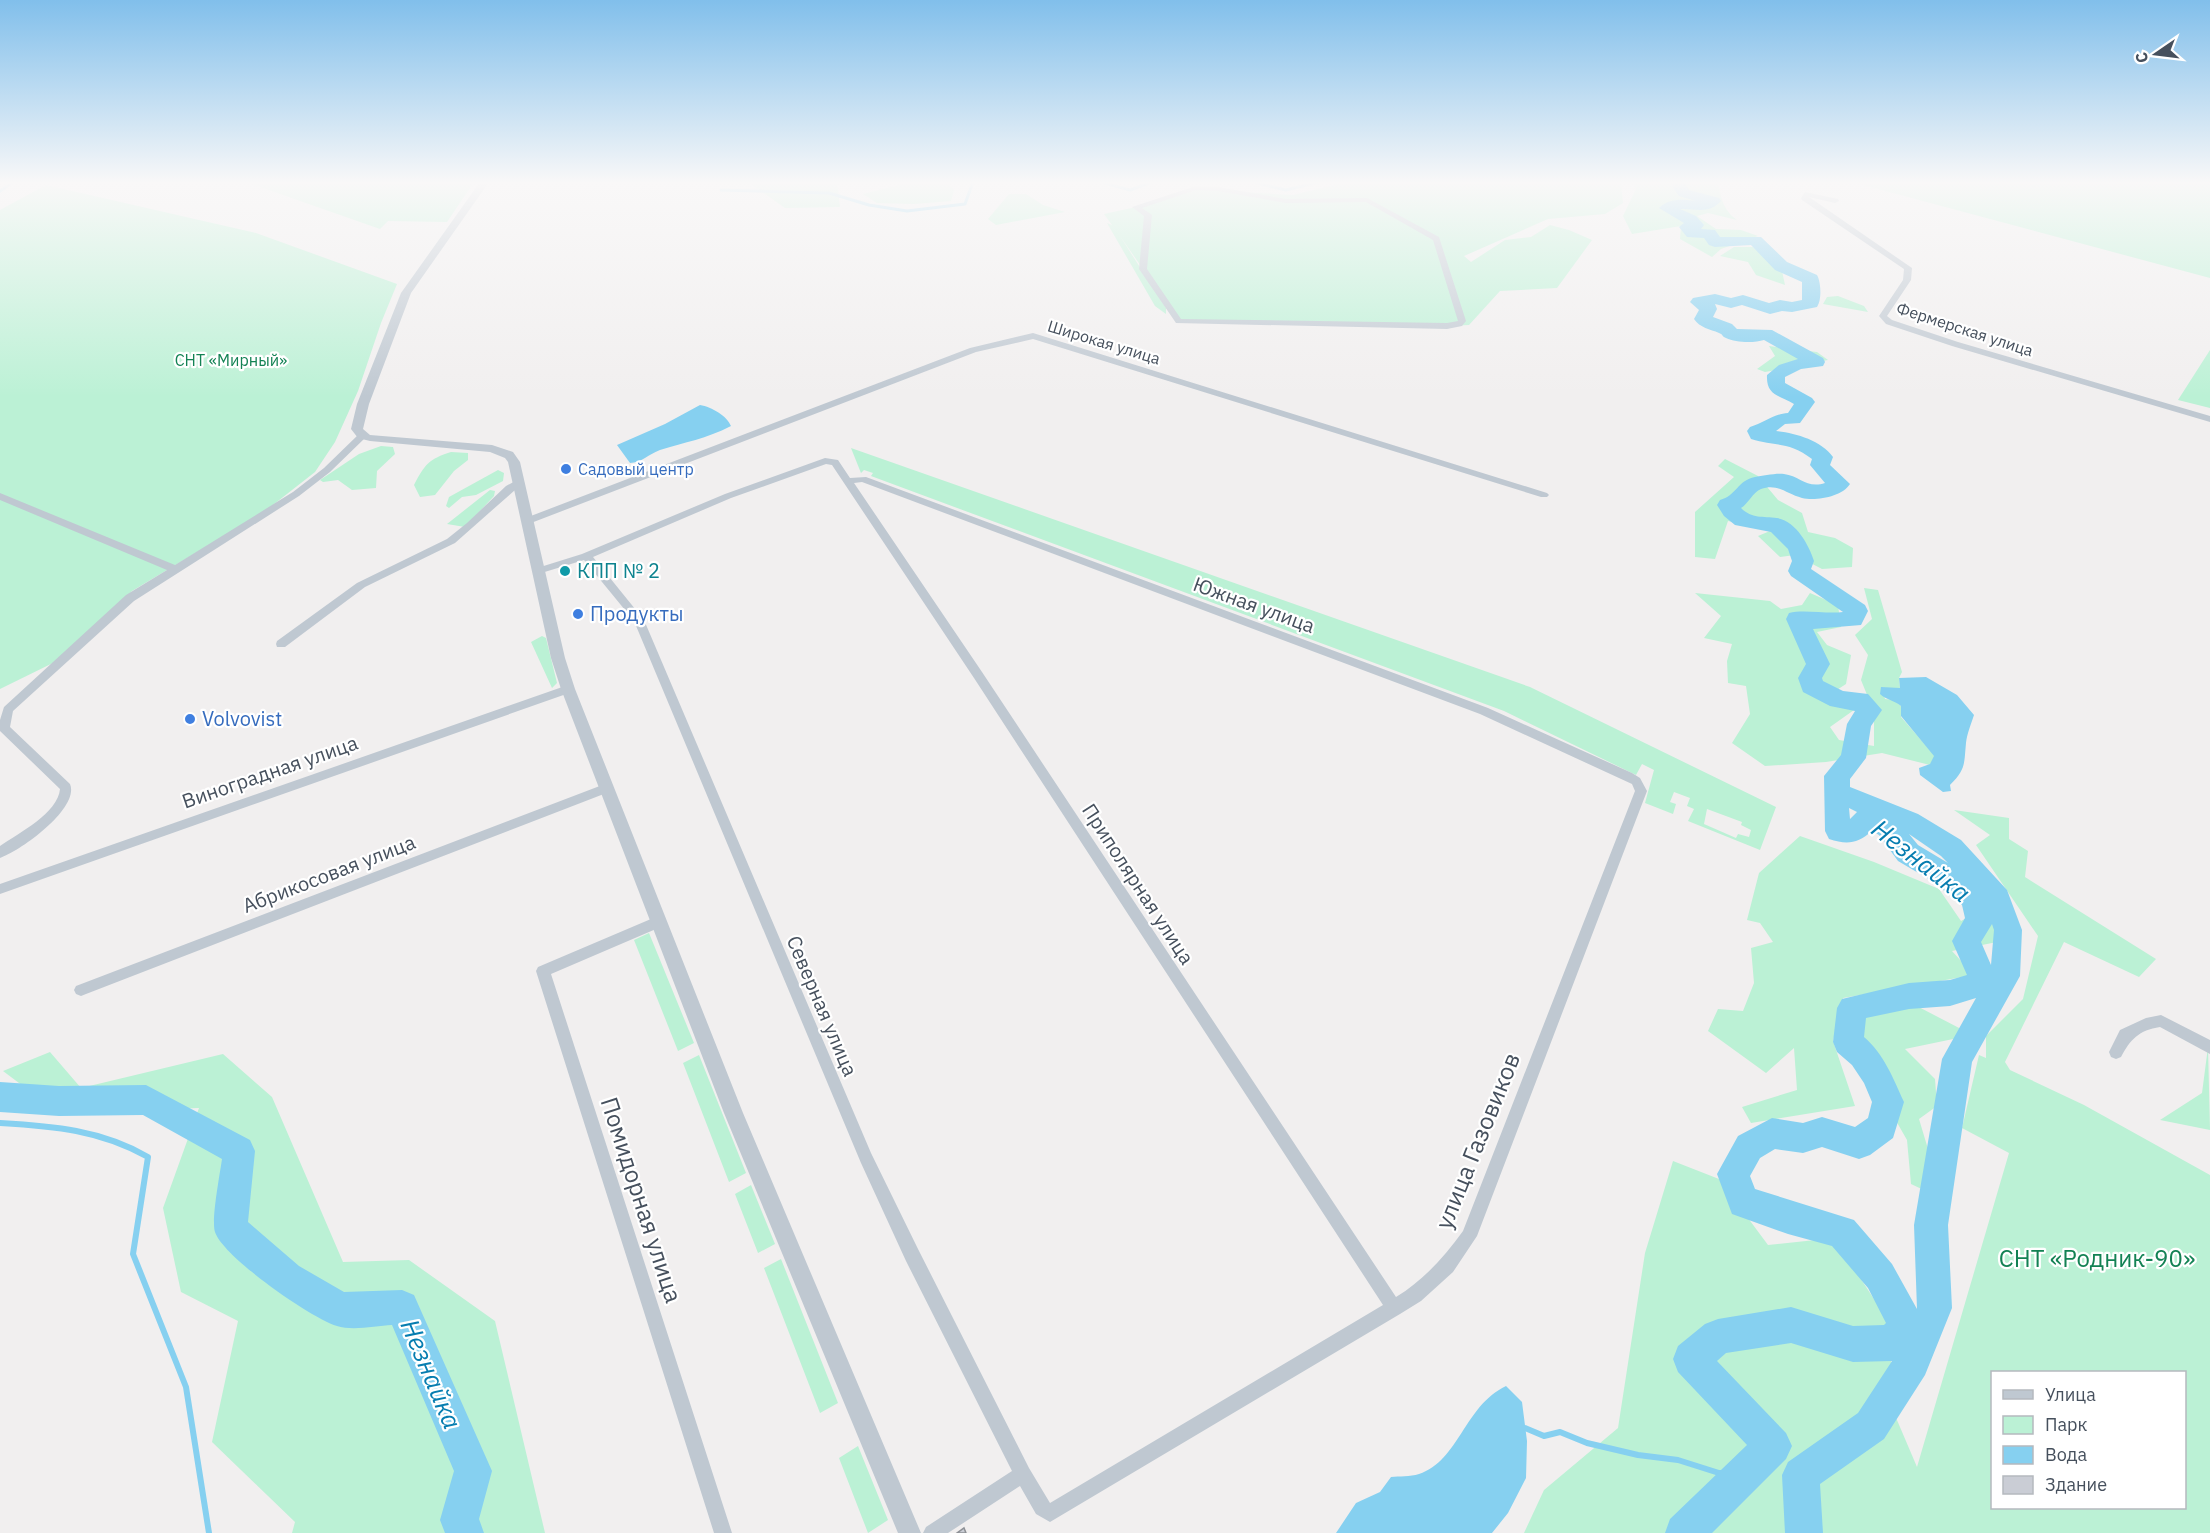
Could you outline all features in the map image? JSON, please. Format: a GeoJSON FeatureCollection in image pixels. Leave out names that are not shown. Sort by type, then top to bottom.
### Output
{"type":"FeatureCollection","features":[{"type":"Feature","properties":{"kind":"street"},"geometry":{"type":"LineString","coordinates":[[434,254],[404,298],[359,416],[357,429],[362,436],[498,450],[511,457],[519,482],[561,691],[598,792],[658,922],[836,1363],[910,1533]]}},
{"type":"Feature","properties":{"kind":"street"},"geometry":{"type":"LineString","coordinates":[[1144,254],[1143,269],[1179,321],[1448,326],[1459,324],[1462,321],[1441,254]]}},
{"type":"Feature","properties":{"kind":"street","name":"Фермерская улица"},"geometry":{"type":"LineString","coordinates":[[1887,254],[1908,268],[1907,280],[1883,316],[1889,322],[1955,344],[2210,419]]}},
{"type":"Feature","properties":{"kind":"street","name":"Широкая улица"},"geometry":{"type":"LineString","coordinates":[[527,520],[973,350],[1033,336],[1544,495]]}},
{"type":"Feature","properties":{"kind":"street"},"geometry":{"type":"LineString","coordinates":[[0,853],[58,810],[67,793],[66,787],[4,729],[8,710],[130,598],[172,568],[296,494],[327,470],[362,436]]}},
{"type":"Feature","properties":{"kind":"street","name":"Приполярная улица"},"geometry":{"type":"LineString","coordinates":[[538,571],[586,556],[736,493],[825,460],[836,462],[1394,1308]]}},
{"type":"Feature","properties":{"kind":"street","name":"Южная улица"},"geometry":{"type":"LineString","coordinates":[[849,481],[863,479],[1484,711],[1628,776],[1639,784]]}},
{"type":"Feature","properties":{"kind":"street"},"geometry":{"type":"LineString","coordinates":[[281,644],[361,585],[431,552],[458,536],[509,488],[519,482]]}},
{"type":"Feature","properties":{"kind":"street"},"geometry":{"type":"LineString","coordinates":[[0,496],[172,568]]}},
{"type":"Feature","properties":{"kind":"street","name":"Северная улица"},"geometry":{"type":"LineString","coordinates":[[586,556],[639,620],[866,1158],[912,1255],[1023,1474]]}},
{"type":"Feature","properties":{"kind":"street","name":"Виноградная улица"},"geometry":{"type":"LineString","coordinates":[[0,889],[561,691]]}},
{"type":"Feature","properties":{"kind":"street","name":"улица Газовиков"},"geometry":{"type":"LineString","coordinates":[[1023,1474],[1042,1508],[1050,1513],[1394,1308],[1432,1282],[1469,1236],[1639,797],[1641,791],[1639,784]]}},
{"type":"Feature","properties":{"kind":"street","name":"Абрикосовая улица"},"geometry":{"type":"LineString","coordinates":[[81,990],[598,792]]}},
{"type":"Feature","properties":{"kind":"street","name":"Помидорная улица"},"geometry":{"type":"LineString","coordinates":[[658,922],[543,971],[723,1533]]}},
{"type":"Feature","properties":{"kind":"street"},"geometry":{"type":"LineString","coordinates":[[2116,1052],[2125,1035],[2151,1022],[2161,1021],[2210,1047]]}},
{"type":"Feature","properties":{"kind":"street"},"geometry":{"type":"LineString","coordinates":[[932,1533],[1023,1474]]}},
{"type":"Feature","properties":{"kind":"green space","name":"СНТ «Мирный»"},"geometry":{"type":"Polygon","coordinates":[[[0,254],[313,254],[397,284],[358,391],[335,442],[315,472],[264,512],[132,591],[59,660],[0,689],[0,254]]]}},
{"type":"Feature","properties":{"kind":"green space"},"geometry":{"type":"Polygon","coordinates":[[[1125,254],[1131,254],[1166,308],[1166,314],[1155,306],[1125,254]]]}},
{"type":"Feature","properties":{"kind":"green space"},"geometry":{"type":"Polygon","coordinates":[[[1132,254],[1470,254],[1464,256],[1471,262],[1484,254],[1582,254],[1557,288],[1500,291],[1469,325],[1179,321],[1132,254]]]}},
{"type":"Feature","properties":{"kind":"green space"},"geometry":{"type":"Polygon","coordinates":[[[1724,254],[1761,254],[1782,271],[1785,285],[1756,275],[1748,262],[1720,256],[1724,254]]]}},
{"type":"Feature","properties":{"kind":"green space"},"geometry":{"type":"Polygon","coordinates":[[[2119,254],[2210,254],[2210,278],[2119,254]]]}},
{"type":"Feature","properties":{"kind":"green space"},"geometry":{"type":"Polygon","coordinates":[[[1838,296],[1864,306],[1868,312],[1823,304],[1827,297],[1838,296]]]}},
{"type":"Feature","properties":{"kind":"green space"},"geometry":{"type":"Polygon","coordinates":[[[1769,346],[1817,352],[1828,360],[1765,372],[1757,369],[1775,356],[1769,346]]]}},
{"type":"Feature","properties":{"kind":"green space"},"geometry":{"type":"Polygon","coordinates":[[[2210,350],[2210,408],[2178,400],[2210,350]]]}},
{"type":"Feature","properties":{"kind":"green space"},"geometry":{"type":"Polygon","coordinates":[[[381,446],[393,447],[395,454],[377,471],[376,488],[352,490],[338,480],[323,482],[320,480],[359,454],[381,446]]]}},
{"type":"Feature","properties":{"kind":"green space"},"geometry":{"type":"Polygon","coordinates":[[[851,448],[1530,687],[1776,807],[1760,850],[1688,821],[1694,809],[1687,806],[1690,798],[1674,792],[1670,802],[1676,804],[1673,814],[1645,803],[1654,770],[1642,764],[1636,775],[1504,711],[871,476],[873,473],[864,470],[861,473],[851,448]],[[1707,809],[1704,824],[1736,838],[1738,834],[1749,837],[1751,830],[1741,825],[1742,822],[1707,809]]]}},
{"type":"Feature","properties":{"kind":"green space"},"geometry":{"type":"Polygon","coordinates":[[[451,452],[468,453],[468,460],[454,471],[435,495],[420,497],[414,485],[421,472],[437,457],[451,452]]]}},
{"type":"Feature","properties":{"kind":"green space"},"geometry":{"type":"Polygon","coordinates":[[[1725,459],[1758,476],[1778,500],[1802,513],[1808,532],[1835,538],[1853,548],[1852,567],[1822,569],[1795,555],[1780,557],[1758,536],[1770,531],[1728,521],[1715,559],[1695,557],[1695,512],[1734,477],[1718,466],[1725,459]]]}},
{"type":"Feature","properties":{"kind":"green space"},"geometry":{"type":"Polygon","coordinates":[[[498,470],[504,473],[503,481],[476,495],[462,497],[449,508],[446,506],[449,497],[498,470]]]}},
{"type":"Feature","properties":{"kind":"green space"},"geometry":{"type":"Polygon","coordinates":[[[490,490],[495,491],[494,496],[465,527],[447,524],[490,490]]]}},
{"type":"Feature","properties":{"kind":"green space"},"geometry":{"type":"Polygon","coordinates":[[[1864,588],[1878,590],[1902,672],[1899,678],[1900,688],[1882,688],[1885,699],[1894,700],[1901,706],[1901,717],[1935,756],[1930,765],[1882,753],[1826,762],[1765,766],[1732,743],[1750,714],[1746,686],[1728,683],[1727,661],[1732,644],[1704,638],[1721,616],[1695,593],[1770,601],[1781,609],[1802,605],[1810,593],[1838,605],[1841,627],[1817,632],[1827,645],[1851,655],[1846,684],[1823,699],[1854,710],[1830,727],[1839,740],[1874,746],[1874,712],[1861,680],[1868,655],[1855,635],[1872,619],[1864,588]]]}},
{"type":"Feature","properties":{"kind":"green space"},"geometry":{"type":"Polygon","coordinates":[[[542,636],[546,638],[557,683],[552,688],[531,642],[542,636]]]}},
{"type":"Feature","properties":{"kind":"green space","name":"СНТ «Родник-90»"},"geometry":{"type":"Polygon","coordinates":[[[1954,810],[2009,818],[2009,839],[2028,851],[2025,877],[2156,959],[2139,977],[2064,942],[2005,1062],[2010,1070],[2084,1105],[2210,1175],[2210,1533],[1524,1533],[1544,1490],[1618,1428],[1645,1253],[1673,1161],[1719,1179],[1768,1245],[1834,1238],[1889,1322],[1894,1413],[1917,1467],[2009,1153],[1962,1128],[1979,1055],[1986,1058],[1986,1036],[2023,999],[2038,936],[1976,845],[1990,835],[1954,810]]]}},
{"type":"Feature","properties":{"kind":"green space"},"geometry":{"type":"Polygon","coordinates":[[[1800,836],[1874,862],[1939,889],[1961,921],[1991,904],[1997,942],[1952,951],[1974,975],[1843,998],[1833,1041],[1855,1106],[1751,1123],[1742,1107],[1797,1090],[1794,1048],[1766,1073],[1708,1031],[1718,1009],[1743,1011],[1754,983],[1751,948],[1773,942],[1760,923],[1747,920],[1759,873],[1800,836]]]}},
{"type":"Feature","properties":{"kind":"green space"},"geometry":{"type":"Polygon","coordinates":[[[649,933],[694,1043],[678,1051],[634,940],[649,933]]]}},
{"type":"Feature","properties":{"kind":"green space"},"geometry":{"type":"Polygon","coordinates":[[[1911,1003],[1963,1030],[1958,1038],[1905,1049],[1935,1079],[1937,1106],[1919,1119],[1931,1159],[1930,1193],[1911,1184],[1907,1140],[1879,1091],[1886,1072],[1853,1029],[1859,1014],[1911,1003]]]}},
{"type":"Feature","properties":{"kind":"green space"},"geometry":{"type":"Polygon","coordinates":[[[2208,1047],[2210,1130],[2160,1120],[2202,1093],[2208,1047]]]}},
{"type":"Feature","properties":{"kind":"green space"},"geometry":{"type":"Polygon","coordinates":[[[50,1052],[81,1088],[223,1054],[272,1097],[343,1262],[409,1260],[495,1321],[545,1533],[292,1533],[295,1522],[212,1442],[238,1321],[181,1292],[163,1208],[199,1108],[59,1113],[3,1071],[50,1052]]]}},
{"type":"Feature","properties":{"kind":"green space"},"geometry":{"type":"Polygon","coordinates":[[[699,1055],[746,1173],[729,1182],[683,1063],[699,1055]]]}},
{"type":"Feature","properties":{"kind":"green space"},"geometry":{"type":"Polygon","coordinates":[[[751,1185],[775,1244],[758,1253],[735,1194],[751,1185]]]}},
{"type":"Feature","properties":{"kind":"green space"},"geometry":{"type":"Polygon","coordinates":[[[781,1259],[838,1403],[820,1413],[764,1268],[781,1259]]]}},
{"type":"Feature","properties":{"kind":"green space"},"geometry":{"type":"Polygon","coordinates":[[[858,1446],[888,1520],[868,1533],[839,1458],[858,1446]]]}},
{"type":"Feature","properties":{"kind":"water"},"geometry":{"type":"Polygon","coordinates":[[[700,405],[719,412],[731,426],[660,450],[634,463],[630,463],[617,445],[665,424],[700,405]]]}},
{"type":"Feature","properties":{"kind":"water"},"geometry":{"type":"Polygon","coordinates":[[[1926,677],[1957,695],[1974,715],[1969,729],[1963,766],[1950,785],[1951,791],[1943,792],[1920,775],[1919,768],[1930,764],[1934,756],[1901,716],[1901,706],[1880,694],[1881,687],[1900,688],[1899,678],[1926,677]]]}},
{"type":"Feature","properties":{"kind":"water"},"geometry":{"type":"Polygon","coordinates":[[[1506,1386],[1522,1402],[1527,1441],[1526,1478],[1508,1513],[1492,1533],[1336,1533],[1356,1503],[1380,1492],[1391,1477],[1419,1474],[1444,1458],[1480,1406],[1506,1386]]]}},
{"type":"Feature","properties":{"kind":"waterway","name":"Незнайка"},"geometry":{"type":"LineString","coordinates":[[1684,1533],[1773,1446],[1691,1359],[1718,1337],[1791,1325],[1853,1344],[1894,1343],[1905,1323],[1880,1276],[1842,1232],[1744,1202],[1733,1174],[1749,1147],[1772,1133],[1803,1138],[1822,1132],[1859,1144],[1882,1127],[1888,1102],[1876,1074],[1863,1055],[1848,1042],[1852,1008],[1909,996],[1950,993],[1985,983],[1966,941],[1980,920],[1974,899],[1942,873],[1908,853],[1888,828],[1870,816],[1852,833],[1838,831],[1837,776],[1853,758],[1859,724],[1870,710],[1859,700],[1839,700],[1812,686],[1810,678],[1818,664],[1797,619],[1821,622],[1853,619],[1857,611],[1799,571],[1803,561],[1798,546],[1777,525],[1755,524],[1743,520],[1727,505],[1736,503],[1753,484],[1782,480],[1805,492],[1825,491],[1840,484],[1829,477],[1820,465],[1823,457],[1812,449],[1790,439],[1761,436],[1757,431],[1767,429],[1778,420],[1793,419],[1805,402],[1776,386],[1776,375],[1785,369],[1816,362],[1766,334],[1757,337],[1731,334],[1726,328],[1717,327],[1703,319],[1708,309],[1699,302],[1715,299],[1731,303],[1743,300],[1770,309],[1780,305],[1792,307],[1811,303],[1811,279],[1781,266],[1769,254]]}},
{"type":"Feature","properties":{"kind":"waterway","name":"Незнайка"},"geometry":{"type":"LineString","coordinates":[[1804,1533],[1801,1475],[1871,1426],[1912,1362],[1935,1308],[1931,1225],[1957,1059],[2005,976],[2008,930],[1997,898],[1951,848],[1909,821],[1838,793]]}},
{"type":"Feature","properties":{"kind":"waterway","name":"Незнайка"},"geometry":{"type":"LineString","coordinates":[[0,1097],[59,1101],[146,1100],[239,1151],[231,1229],[287,1278],[340,1310],[402,1307],[473,1471],[459,1520],[465,1533]]}},
{"type":"Feature","properties":{"kind":"waterway","name":"Незнайка"},"geometry":{"type":"LineString","coordinates":[[0,1123],[58,1128],[94,1135],[148,1157],[133,1254],[186,1387],[209,1533]]}},
{"type":"Feature","properties":{"kind":"waterway"},"geometry":{"type":"LineString","coordinates":[[1525,1428],[1544,1436],[1560,1432],[1587,1443],[1638,1455],[1678,1460],[1719,1473],[1744,1473]]}},
{"type":"Feature","properties":{"kind":"place","name":"Садовый центр"},"geometry":{"type":"Point","coordinates":[566,469]}},
{"type":"Feature","properties":{"kind":"place","name":"КПП № 2"},"geometry":{"type":"Point","coordinates":[565,571]}},
{"type":"Feature","properties":{"kind":"place","name":"Продукты"},"geometry":{"type":"Point","coordinates":[578,614]}},
{"type":"Feature","properties":{"kind":"place","name":"Volvovist"},"geometry":{"type":"Point","coordinates":[190,719]}}]}
